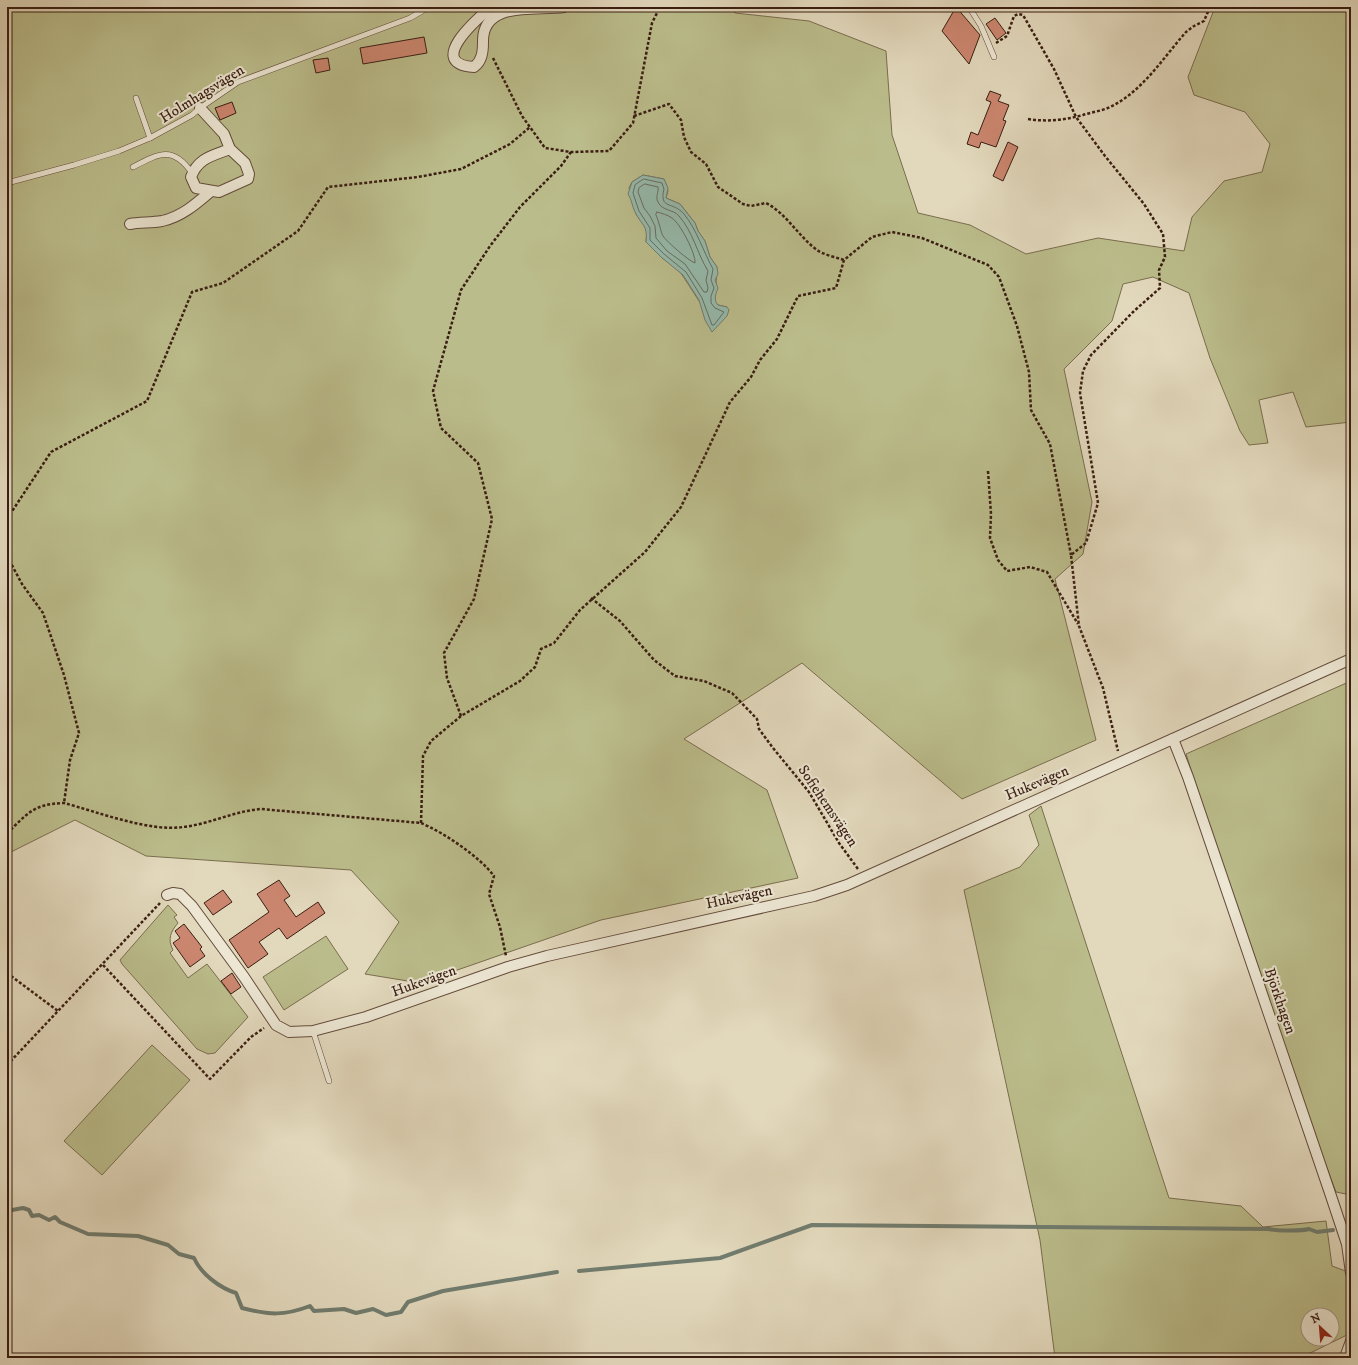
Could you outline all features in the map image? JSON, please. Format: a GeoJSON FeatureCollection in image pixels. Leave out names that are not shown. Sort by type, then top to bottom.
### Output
{"type":"FeatureCollection","features":[{"type":"Feature","properties":{"kind":"street"},"geometry":{"type":"LineString","coordinates":[[491,7],[468,28],[456,44],[454,53],[455,58],[460,64],[474,67],[480,62],[482,55],[482,33],[488,22],[504,13],[529,8],[564,7]]}},
{"type":"Feature","properties":{"kind":"street"},"geometry":{"type":"LineString","coordinates":[[200,108],[224,134],[230,149],[245,163],[249,174],[248,179],[219,192],[210,192],[196,188],[191,177],[194,166],[206,158],[230,149]]}},
{"type":"Feature","properties":{"kind":"street"},"geometry":{"type":"LineString","coordinates":[[130,224],[171,218],[192,207],[210,192]]}},
{"type":"Feature","properties":{"kind":"street","name":"Hukevägen"},"geometry":{"type":"LineString","coordinates":[[167,895],[173,893],[180,894],[192,906],[244,977],[276,1025],[289,1032],[313,1031],[366,1017],[508,967],[630,936],[814,896],[863,878],[1002,814],[1173,740],[1351,659]]}},
{"type":"Feature","properties":{"kind":"street","name":"Björkhagen"},"geometry":{"type":"LineString","coordinates":[[1173,740],[1188,777],[1331,1196],[1347,1244],[1351,1273]]}},
{"type":"Feature","properties":{"kind":"street"},"geometry":{"type":"LineString","coordinates":[[1345,1356],[1351,1341]]}},
{"type":"Feature","properties":{"kind":"lane","name":"Holmhagsvägen"},"geometry":{"type":"LineString","coordinates":[[7,183],[119,151],[150,138],[192,115],[238,82],[410,18],[429,7]]}},
{"type":"Feature","properties":{"kind":"lane"},"geometry":{"type":"LineString","coordinates":[[969,7],[981,26],[994,57]]}},
{"type":"Feature","properties":{"kind":"lane"},"geometry":{"type":"LineString","coordinates":[[136,98],[150,138]]}},
{"type":"Feature","properties":{"kind":"lane"},"geometry":{"type":"LineString","coordinates":[[133,167],[158,156],[173,154],[183,161],[192,173]]}},
{"type":"Feature","properties":{"kind":"lane"},"geometry":{"type":"LineString","coordinates":[[313,1031],[329,1081]]}},
{"type":"Feature","properties":{"kind":"path"},"geometry":{"type":"LineString","coordinates":[[490,53],[522,116],[545,148],[571,152],[609,151],[633,123],[652,23],[660,7]]}},
{"type":"Feature","properties":{"kind":"path"},"geometry":{"type":"LineString","coordinates":[[1028,119],[1052,121],[1076,117],[1109,108],[1124,99],[1138,88],[1186,32],[1204,21],[1210,7]]}},
{"type":"Feature","properties":{"kind":"path"},"geometry":{"type":"LineString","coordinates":[[989,46],[1007,36],[1014,16],[1018,14],[1023,15],[1054,69],[1076,117],[1154,219],[1163,234],[1166,257],[1159,270],[1160,288],[1134,311],[1091,355],[1083,372],[1080,392],[1098,503],[1086,543],[1071,555]]}},
{"type":"Feature","properties":{"kind":"path"},"geometry":{"type":"LineString","coordinates":[[634,116],[669,104],[681,120],[684,137],[691,152],[706,164],[718,187],[743,204],[750,206],[766,203],[778,210],[807,242],[818,251],[844,260]]}},
{"type":"Feature","properties":{"kind":"path"},"geometry":{"type":"LineString","coordinates":[[7,519],[51,452],[147,401],[192,292],[223,284],[298,231],[328,187],[418,177],[461,169],[510,144],[530,127]]}},
{"type":"Feature","properties":{"kind":"path"},"geometry":{"type":"LineString","coordinates":[[461,716],[447,678],[444,653],[474,599],[492,519],[478,463],[441,428],[433,391],[461,290],[490,246],[520,207],[561,166],[571,152]]}},
{"type":"Feature","properties":{"kind":"path"},"geometry":{"type":"LineString","coordinates":[[421,823],[423,756],[431,742],[461,716],[520,681],[535,667],[541,649],[554,643],[591,598],[645,552],[681,507],[730,402],[751,377],[760,360],[777,339],[798,296],[836,288],[844,260],[872,237],[892,232],[922,238],[988,265],[999,277],[1017,326],[1029,372],[1031,410],[1050,444],[1071,555],[1079,626]]}},
{"type":"Feature","properties":{"kind":"path"},"geometry":{"type":"LineString","coordinates":[[988,472],[992,514],[990,538],[998,560],[1007,571],[1030,567],[1047,572],[1079,626],[1103,688],[1111,725],[1123,762]]}},
{"type":"Feature","properties":{"kind":"path"},"geometry":{"type":"LineString","coordinates":[[7,556],[22,584],[43,613],[64,676],[79,732],[70,760],[64,802]]}},
{"type":"Feature","properties":{"kind":"path","name":"Sofiehemsvägen"},"geometry":{"type":"LineString","coordinates":[[591,598],[620,621],[654,660],[675,676],[704,681],[732,693],[757,719],[759,729],[809,792],[839,843],[863,878]]}},
{"type":"Feature","properties":{"kind":"path"},"geometry":{"type":"LineString","coordinates":[[7,833],[20,819],[35,808],[49,803],[64,802],[150,826],[184,827],[244,810],[261,809],[421,823],[435,829],[486,866],[494,876],[489,894],[500,927],[508,967]]}},
{"type":"Feature","properties":{"kind":"path"},"geometry":{"type":"LineString","coordinates":[[7,1065],[58,1010],[103,965],[167,895]]}},
{"type":"Feature","properties":{"kind":"path"},"geometry":{"type":"LineString","coordinates":[[103,965],[210,1079],[251,1036],[274,1022]]}},
{"type":"Feature","properties":{"kind":"path"},"geometry":{"type":"LineString","coordinates":[[7,973],[58,1010]]}},
{"type":"Feature","properties":{"kind":"green space"},"geometry":{"type":"Polygon","coordinates":[[[7,7],[729,7],[735,13],[809,21],[886,51],[892,135],[918,213],[970,225],[1026,254],[1098,238],[1184,251],[1192,217],[1224,181],[1262,172],[1270,144],[1245,112],[1194,95],[1188,77],[1215,7],[1351,7],[1351,422],[1306,427],[1293,392],[1259,400],[1268,443],[1249,445],[1240,431],[1210,358],[1189,293],[1153,277],[1123,284],[1112,321],[1064,369],[1092,502],[1083,554],[1055,579],[1096,740],[962,799],[802,663],[684,739],[767,790],[798,878],[601,920],[420,983],[365,974],[399,922],[351,870],[146,856],[75,820],[7,854],[7,7]],[[643,175],[632,182],[629,188],[636,214],[647,229],[646,242],[661,257],[679,270],[701,304],[727,307],[718,305],[715,302],[717,267],[710,257],[705,241],[698,231],[695,223],[680,204],[666,198],[668,191],[664,179],[643,175]]]}},
{"type":"Feature","properties":{"kind":"green space"},"geometry":{"type":"Polygon","coordinates":[[[1351,681],[1351,1195],[1336,1192],[1315,1138],[1258,974],[1186,754],[1351,681]]]}},
{"type":"Feature","properties":{"kind":"green space"},"geometry":{"type":"Polygon","coordinates":[[[1041,806],[1169,1198],[1241,1206],[1263,1227],[1326,1221],[1332,1266],[1351,1273],[1351,1333],[1340,1338],[1340,1307],[1300,1307],[1300,1347],[1322,1347],[1300,1358],[1055,1358],[1040,1240],[964,890],[1020,867],[1039,845],[1029,815],[1041,806]]]}},
{"type":"Feature","properties":{"kind":"green space"},"geometry":{"type":"Polygon","coordinates":[[[168,905],[177,915],[174,917],[178,923],[173,929],[171,935],[170,942],[173,950],[170,953],[188,978],[207,964],[248,1017],[215,1053],[208,1054],[197,1049],[120,960],[168,905]]]}},
{"type":"Feature","properties":{"kind":"green space"},"geometry":{"type":"Polygon","coordinates":[[[326,936],[348,969],[284,1010],[263,977],[326,936]]]}},
{"type":"Feature","properties":{"kind":"green space"},"geometry":{"type":"Polygon","coordinates":[[[152,1045],[190,1080],[102,1175],[64,1141],[152,1045]]]}},
{"type":"Feature","properties":{"kind":"water"},"geometry":{"type":"Polygon","coordinates":[[[643,175],[664,179],[668,188],[666,198],[680,204],[695,223],[698,231],[705,241],[710,257],[717,267],[718,274],[715,280],[718,288],[715,296],[716,301],[718,305],[727,307],[729,310],[727,316],[712,332],[705,320],[699,300],[683,275],[661,257],[646,242],[646,232],[644,226],[635,212],[628,194],[632,182],[643,175]]]}},
{"type":"Feature","properties":{"kind":"building"},"geometry":{"type":"Polygon","coordinates":[[[956,7],[980,35],[969,64],[942,31],[956,7]]]}},
{"type":"Feature","properties":{"kind":"building"},"geometry":{"type":"Polygon","coordinates":[[[995,18],[1006,33],[997,40],[986,24],[995,18]]]}},
{"type":"Feature","properties":{"kind":"building"},"geometry":{"type":"Polygon","coordinates":[[[424,37],[427,53],[363,64],[360,48],[424,37]]]}},
{"type":"Feature","properties":{"kind":"building"},"geometry":{"type":"Polygon","coordinates":[[[328,58],[330,70],[316,73],[313,60],[328,58]]]}},
{"type":"Feature","properties":{"kind":"building"},"geometry":{"type":"Polygon","coordinates":[[[990,91],[1001,95],[998,101],[1009,105],[1003,120],[1006,121],[996,147],[981,142],[979,148],[967,144],[971,132],[978,135],[991,102],[986,100],[990,91]]]}},
{"type":"Feature","properties":{"kind":"building"},"geometry":{"type":"Polygon","coordinates":[[[232,102],[236,113],[220,120],[215,108],[232,102]]]}},
{"type":"Feature","properties":{"kind":"building"},"geometry":{"type":"Polygon","coordinates":[[[1008,142],[1018,147],[1003,181],[993,176],[1008,142]]]}},
{"type":"Feature","properties":{"kind":"building"},"geometry":{"type":"Polygon","coordinates":[[[279,880],[290,896],[284,900],[296,917],[318,902],[325,913],[287,939],[279,928],[259,942],[268,954],[248,968],[229,940],[269,912],[257,894],[279,880]]]}},
{"type":"Feature","properties":{"kind":"building"},"geometry":{"type":"Polygon","coordinates":[[[223,890],[232,902],[213,915],[204,903],[223,890]]]}},
{"type":"Feature","properties":{"kind":"building"},"geometry":{"type":"Polygon","coordinates":[[[184,924],[202,947],[200,949],[205,956],[190,967],[173,943],[180,938],[175,931],[184,924]]]}},
{"type":"Feature","properties":{"kind":"building"},"geometry":{"type":"Polygon","coordinates":[[[232,973],[241,987],[231,994],[221,981],[232,973]]]}},
{"type":"Feature","properties":{"kind":"waterway"},"geometry":{"type":"LineString","coordinates":[[7,1211],[23,1208],[29,1210],[32,1216],[39,1215],[49,1220],[55,1217],[60,1222],[88,1234],[138,1236],[168,1245],[179,1254],[194,1258],[201,1270],[206,1275],[224,1288],[236,1293],[242,1308],[269,1313],[292,1312],[310,1306],[314,1311],[344,1309],[356,1313],[373,1309],[386,1315],[401,1312],[408,1302],[443,1291],[557,1272]]}},
{"type":"Feature","properties":{"kind":"waterway"},"geometry":{"type":"LineString","coordinates":[[579,1271],[720,1258],[812,1225],[1277,1230],[1309,1229],[1317,1232],[1333,1230]]}}]}
